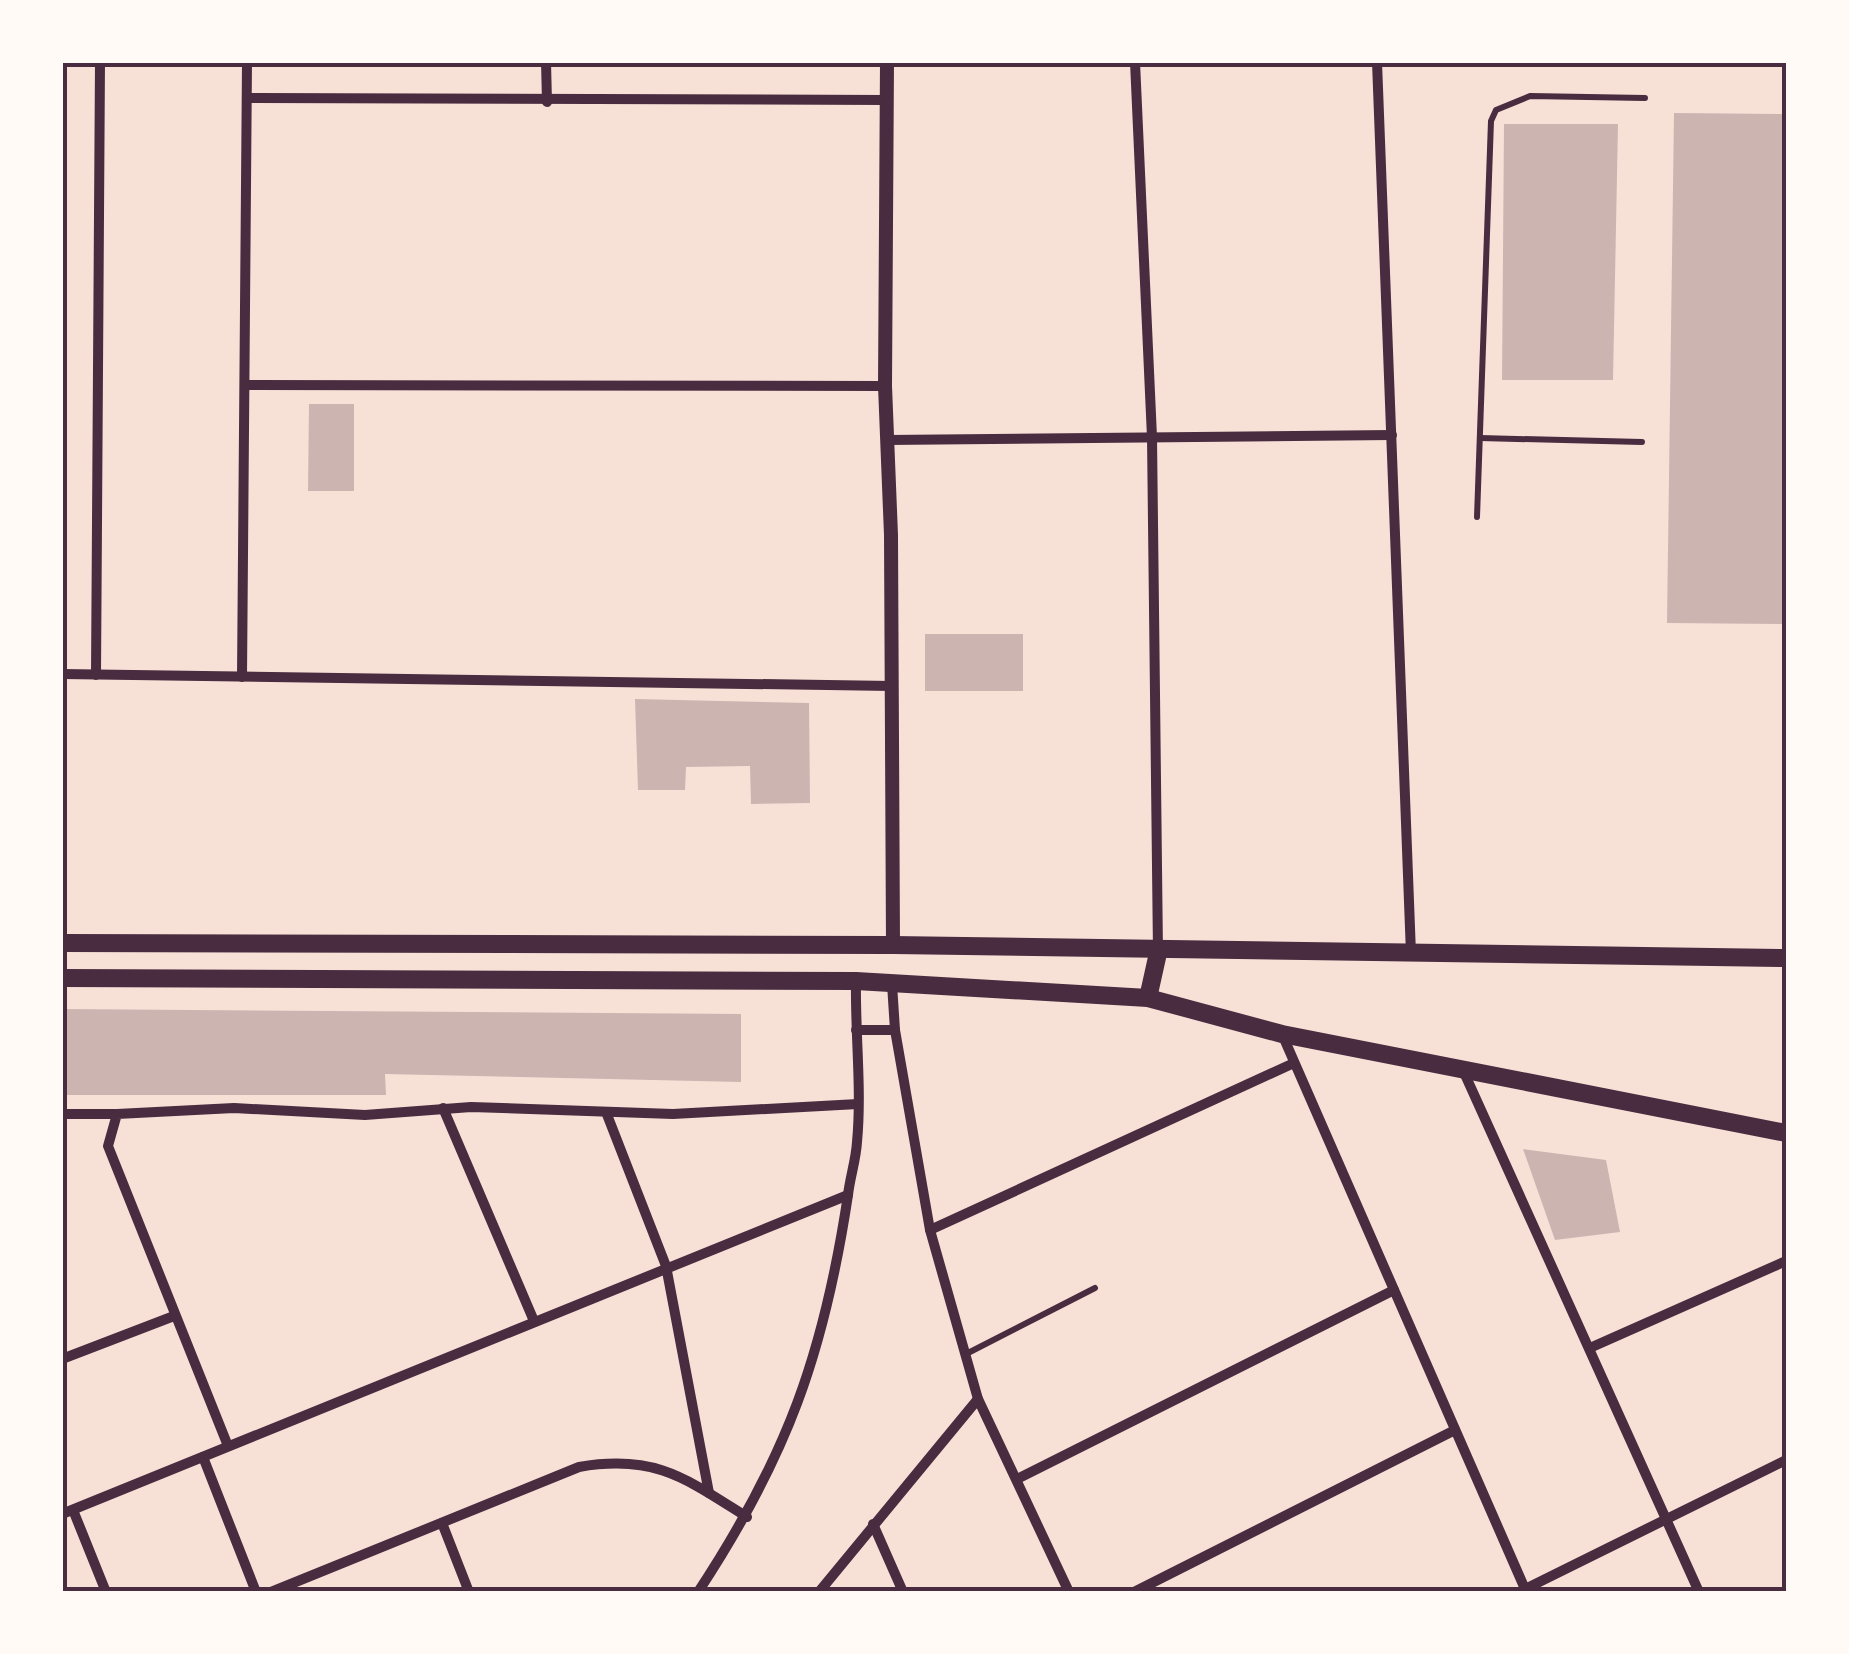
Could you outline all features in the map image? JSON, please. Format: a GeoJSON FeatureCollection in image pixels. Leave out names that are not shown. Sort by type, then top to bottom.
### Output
{"type":"FeatureCollection","features":[{"type":"Feature","properties":{"kind":"main road"},"geometry":{"type":"LineString","coordinates":[[62,943],[272,947],[893,945],[1158,952],[1786,958]]}},
{"type":"Feature","properties":{"kind":"main road"},"geometry":{"type":"LineString","coordinates":[[272,947],[272,980]]}},
{"type":"Feature","properties":{"kind":"main road"},"geometry":{"type":"LineString","coordinates":[[1148,998],[1158,952]]}},
{"type":"Feature","properties":{"kind":"main road"},"geometry":{"type":"LineString","coordinates":[[62,978],[856,981],[1148,998],[1282,1034],[1786,1133]]}},
{"type":"Feature","properties":{"kind":"street"},"geometry":{"type":"LineString","coordinates":[[96,675],[100,62]]}},
{"type":"Feature","properties":{"kind":"street"},"geometry":{"type":"LineString","coordinates":[[242,677],[247,62]]}},
{"type":"Feature","properties":{"kind":"street"},"geometry":{"type":"LineString","coordinates":[[546,62],[548,102]]}},
{"type":"Feature","properties":{"kind":"street"},"geometry":{"type":"LineString","coordinates":[[887,62],[885,386],[893,945]]}},
{"type":"Feature","properties":{"kind":"street"},"geometry":{"type":"LineString","coordinates":[[1135,62],[1152,438],[1158,952]]}},
{"type":"Feature","properties":{"kind":"street"},"geometry":{"type":"LineString","coordinates":[[1377,62],[1411,954]]}},
{"type":"Feature","properties":{"kind":"street"},"geometry":{"type":"LineString","coordinates":[[246,98],[548,102],[887,100]]}},
{"type":"Feature","properties":{"kind":"street"},"geometry":{"type":"LineString","coordinates":[[246,386],[885,386]]}},
{"type":"Feature","properties":{"kind":"street"},"geometry":{"type":"LineString","coordinates":[[886,440],[1392,435]]}},
{"type":"Feature","properties":{"kind":"street"},"geometry":{"type":"LineString","coordinates":[[62,674],[892,686]]}},
{"type":"Feature","properties":{"kind":"street"},"geometry":{"type":"LineString","coordinates":[[698,1592],[747,1518],[810,1377],[841,1246],[857,1142],[856,981]]}},
{"type":"Feature","properties":{"kind":"street"},"geometry":{"type":"LineString","coordinates":[[892,984],[894,1030],[930,1230],[965,1355],[978,1399],[1069,1592]]}},
{"type":"Feature","properties":{"kind":"street"},"geometry":{"type":"LineString","coordinates":[[856,1030],[894,1030]]}},
{"type":"Feature","properties":{"kind":"street"},"geometry":{"type":"LineString","coordinates":[[1282,1034],[1522,1590],[1786,1460]]}},
{"type":"Feature","properties":{"kind":"street"},"geometry":{"type":"LineString","coordinates":[[930,1230],[1294,1062]]}},
{"type":"Feature","properties":{"kind":"street"},"geometry":{"type":"LineString","coordinates":[[1462,1067],[1592,1347],[1698,1592]]}},
{"type":"Feature","properties":{"kind":"street"},"geometry":{"type":"LineString","coordinates":[[62,1114],[234,1108],[365,1115],[443,1108],[706,1113],[858,1104]]}},
{"type":"Feature","properties":{"kind":"street"},"geometry":{"type":"LineString","coordinates":[[443,1108],[534,1321]]}},
{"type":"Feature","properties":{"kind":"street"},"geometry":{"type":"LineString","coordinates":[[606,1112],[666,1266],[708,1493]]}},
{"type":"Feature","properties":{"kind":"street"},"geometry":{"type":"LineString","coordinates":[[117,1114],[108,1146],[228,1446]]}},
{"type":"Feature","properties":{"kind":"street"},"geometry":{"type":"LineString","coordinates":[[106,1592],[68,1512],[848,1195]]}},
{"type":"Feature","properties":{"kind":"street"},"geometry":{"type":"LineString","coordinates":[[1592,1347],[1786,1261]]}},
{"type":"Feature","properties":{"kind":"street"},"geometry":{"type":"LineString","coordinates":[[1017,1480],[1394,1290]]}},
{"type":"Feature","properties":{"kind":"street"},"geometry":{"type":"LineString","coordinates":[[62,1360],[174,1316]]}},
{"type":"Feature","properties":{"kind":"street"},"geometry":{"type":"LineString","coordinates":[[819,1592],[978,1399]]}},
{"type":"Feature","properties":{"kind":"street"},"geometry":{"type":"LineString","coordinates":[[1134,1592],[1456,1430]]}},
{"type":"Feature","properties":{"kind":"street"},"geometry":{"type":"LineString","coordinates":[[203,1456],[256,1592]]}},
{"type":"Feature","properties":{"kind":"street"},"geometry":{"type":"LineString","coordinates":[[271,1592],[579,1466],[616,1460],[654,1464],[747,1518]]}},
{"type":"Feature","properties":{"kind":"street"},"geometry":{"type":"LineString","coordinates":[[442,1523],[469,1592]]}},
{"type":"Feature","properties":{"kind":"street"},"geometry":{"type":"LineString","coordinates":[[873,1524],[903,1592]]}},
{"type":"Feature","properties":{"kind":"lane"},"geometry":{"type":"LineString","coordinates":[[1476,516],[1491,121],[1496,110],[1530,96],[1645,98]]}},
{"type":"Feature","properties":{"kind":"lane"},"geometry":{"type":"LineString","coordinates":[[1480,438],[1642,442]]}},
{"type":"Feature","properties":{"kind":"lane"},"geometry":{"type":"LineString","coordinates":[[965,1355],[1095,1288]]}},
{"type":"Feature","properties":{"kind":"building"},"geometry":{"type":"Polygon","coordinates":[[[1674,113],[1786,114],[1786,624],[1667,623],[1674,113]]]}},
{"type":"Feature","properties":{"kind":"building"},"geometry":{"type":"Polygon","coordinates":[[[1504,124],[1618,124],[1613,380],[1502,380],[1504,124]]]}},
{"type":"Feature","properties":{"kind":"building"},"geometry":{"type":"Polygon","coordinates":[[[309,404],[354,404],[354,491],[308,491],[309,404]]]}},
{"type":"Feature","properties":{"kind":"building"},"geometry":{"type":"Polygon","coordinates":[[[925,634],[1023,634],[1023,691],[925,691],[925,634]]]}},
{"type":"Feature","properties":{"kind":"building"},"geometry":{"type":"Polygon","coordinates":[[[635,699],[809,703],[810,803],[751,804],[750,766],[686,767],[685,790],[638,790],[635,699]]]}},
{"type":"Feature","properties":{"kind":"building"},"geometry":{"type":"Polygon","coordinates":[[[62,1009],[741,1014],[741,1082],[385,1074],[386,1095],[62,1095],[62,1009]]]}},
{"type":"Feature","properties":{"kind":"building"},"geometry":{"type":"Polygon","coordinates":[[[1523,1149],[1606,1160],[1620,1232],[1555,1240],[1523,1149]]]}}]}
